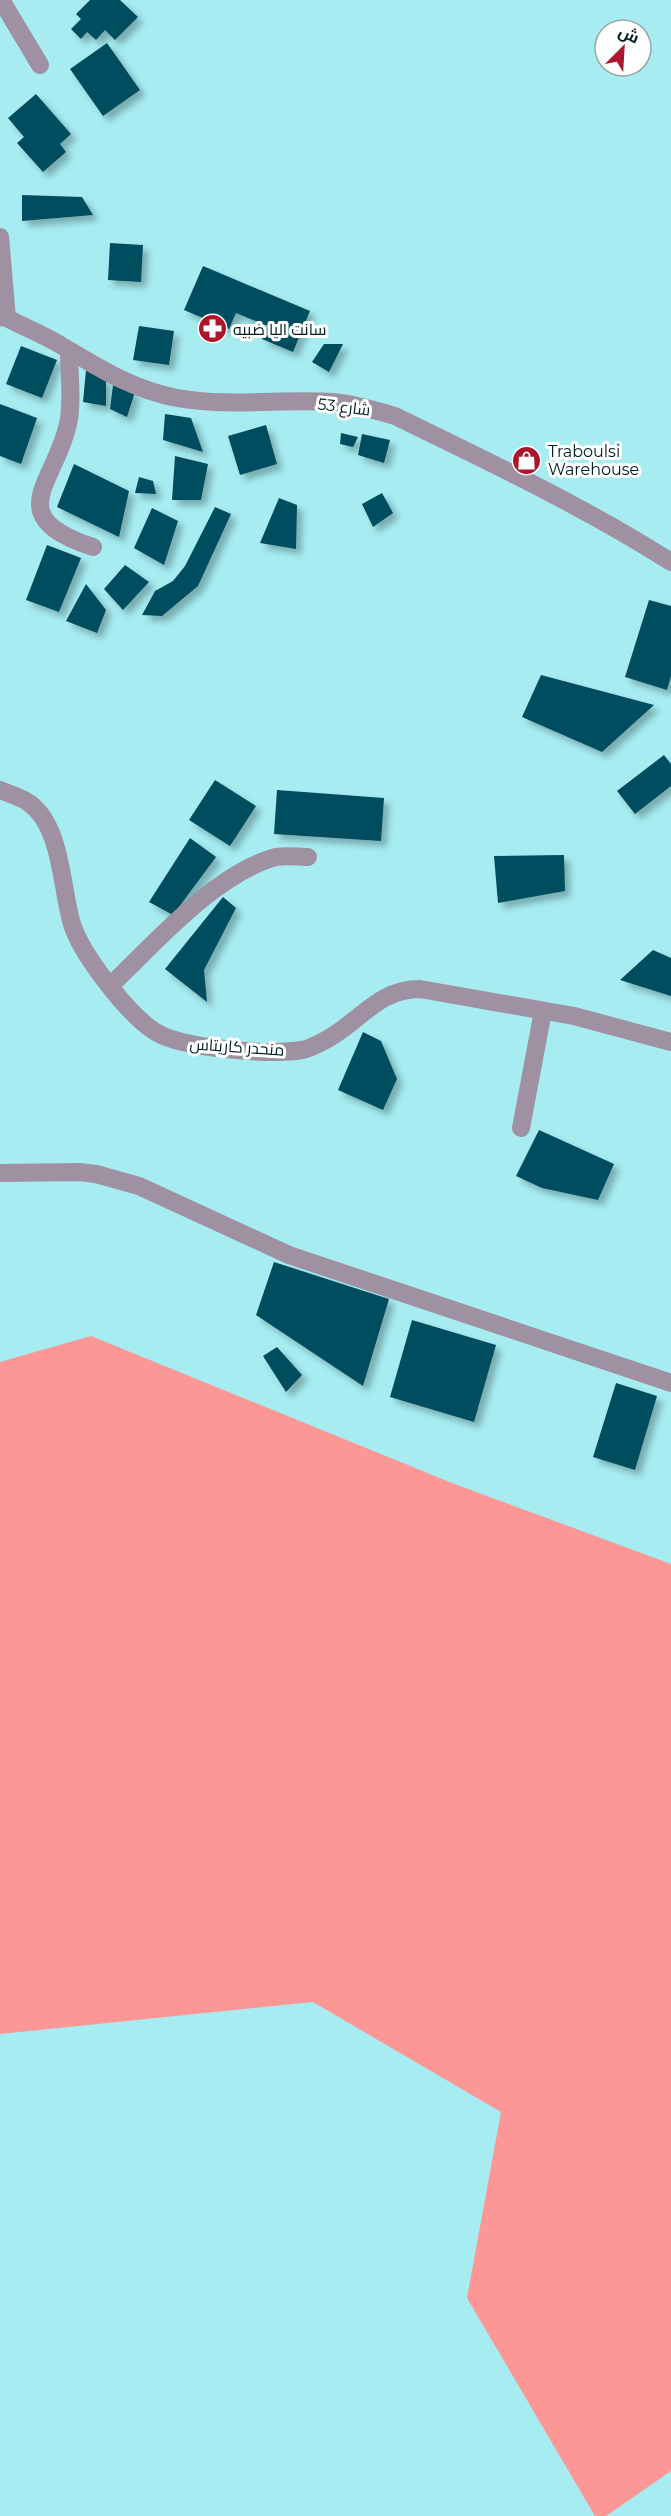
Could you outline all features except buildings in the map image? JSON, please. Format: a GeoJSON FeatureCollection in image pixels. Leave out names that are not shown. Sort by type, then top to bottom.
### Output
{"type":"FeatureCollection","features":[{"type":"Feature","properties":{"kind":"street"},"geometry":{"type":"LineString","coordinates":[[1,0],[40,65]]}},
{"type":"Feature","properties":{"kind":"street"},"geometry":{"type":"LineString","coordinates":[[0,237],[4,318]]}},
{"type":"Feature","properties":{"kind":"street","name":"شارع 53"},"geometry":{"type":"LineString","coordinates":[[4,318],[139,388],[179,398],[225,403],[332,402],[373,409],[395,417],[536,485],[617,528],[671,562]]}},
{"type":"Feature","properties":{"kind":"street"},"geometry":{"type":"LineString","coordinates":[[69,351],[68,423],[65,435],[37,497],[42,519],[53,530],[70,540],[93,547]]}},
{"type":"Feature","properties":{"kind":"street","name":"منحدر كاريتاس"},"geometry":{"type":"LineString","coordinates":[[0,790],[29,803],[41,815],[52,833],[73,926],[84,951],[140,1020],[164,1037],[181,1042],[269,1052],[305,1050],[325,1041],[387,994],[404,989],[420,989],[592,1020],[671,1042]]}},
{"type":"Feature","properties":{"kind":"street"},"geometry":{"type":"LineString","coordinates":[[111,985],[215,887],[244,870],[278,856],[308,857]]}},
{"type":"Feature","properties":{"kind":"street"},"geometry":{"type":"LineString","coordinates":[[521,1128],[543,1011]]}},
{"type":"Feature","properties":{"kind":"street"},"geometry":{"type":"LineString","coordinates":[[0,1173],[79,1172],[113,1178],[173,1200],[290,1255],[671,1383]]}},
{"type":"Feature","properties":{"kind":"shaded area"},"geometry":{"type":"Polygon","coordinates":[[[91,1336],[452,1483],[671,1564],[671,2471],[606,2516],[595,2516],[467,2298],[501,2112],[313,2002],[0,2034],[0,1362],[91,1336]]]}},
{"type":"Feature","properties":{"kind":"place","name":"سانت اليا ضبيه"},"geometry":{"type":"Point","coordinates":[212,329]}},
{"type":"Feature","properties":{"kind":"place","name":"Traboulsi Warehouse"},"geometry":{"type":"Point","coordinates":[527,460]}}]}
